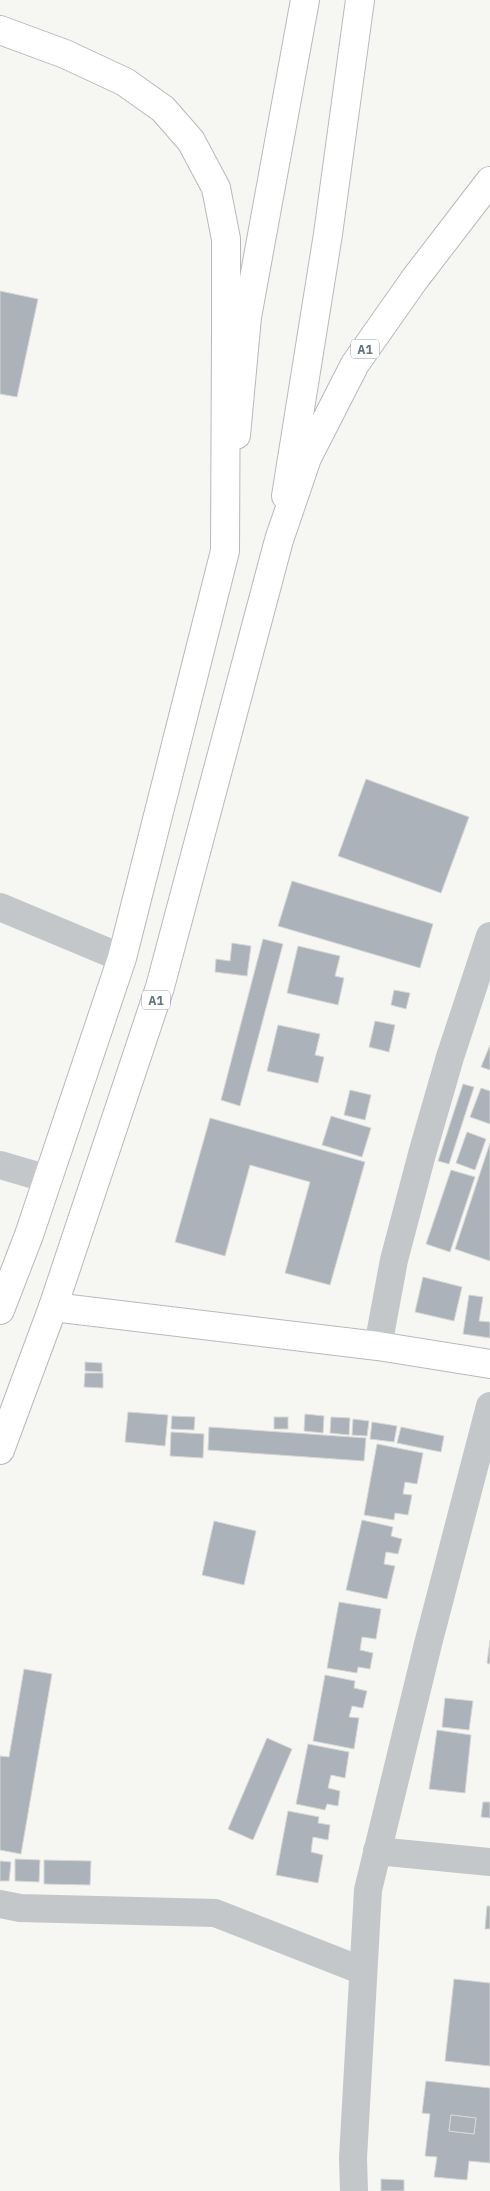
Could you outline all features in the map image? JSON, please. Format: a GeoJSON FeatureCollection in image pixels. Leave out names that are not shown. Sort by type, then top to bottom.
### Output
{"type":"FeatureCollection","features":[{"type":"Feature","properties":{"kind":"main road"},"geometry":{"type":"LineString","coordinates":[[0,1310],[29,1235],[122,958],[225,551],[247,318],[305,0]]}},
{"type":"Feature","properties":{"kind":"main road"},"geometry":{"type":"LineString","coordinates":[[279,540],[328,234],[360,0]]}},
{"type":"Feature","properties":{"kind":"main road"},"geometry":{"type":"LineString","coordinates":[[0,30],[65,54],[125,82],[163,109],[191,141],[216,188],[226,239],[225,551]]}},
{"type":"Feature","properties":{"kind":"main road","name":"A1"},"geometry":{"type":"LineString","coordinates":[[0,1450],[53,1307],[160,987],[279,540],[307,458],[354,364],[414,280],[490,181]]}},
{"type":"Feature","properties":{"kind":"main road"},"geometry":{"type":"LineString","coordinates":[[53,1307],[378,1346],[490,1364]]}},
{"type":"Feature","properties":{"kind":"street"},"geometry":{"type":"LineString","coordinates":[[0,907],[122,958]]}},
{"type":"Feature","properties":{"kind":"street"},"geometry":{"type":"LineString","coordinates":[[378,1346],[394,1260],[422,1154],[453,1048],[490,938]]}},
{"type":"Feature","properties":{"kind":"street"},"geometry":{"type":"LineString","coordinates":[[0,1165],[48,1179]]}},
{"type":"Feature","properties":{"kind":"street"},"geometry":{"type":"LineString","coordinates":[[354,2191],[353,2158],[368,1890],[490,1406]]}},
{"type":"Feature","properties":{"kind":"street"},"geometry":{"type":"LineString","coordinates":[[377,1851],[490,1862]]}},
{"type":"Feature","properties":{"kind":"street"},"geometry":{"type":"LineString","coordinates":[[0,1904],[20,1908],[215,1913],[363,1971]]}},
{"type":"Feature","properties":{"kind":"building"},"geometry":{"type":"Polygon","coordinates":[[[0,291],[38,299],[17,397],[0,394],[0,291]]]}},
{"type":"Feature","properties":{"kind":"building"},"geometry":{"type":"Polygon","coordinates":[[[366,779],[469,817],[441,893],[338,856],[366,779]]]}},
{"type":"Feature","properties":{"kind":"building"},"geometry":{"type":"Polygon","coordinates":[[[292,881],[433,924],[420,968],[278,926],[292,881]]]}},
{"type":"Feature","properties":{"kind":"building"},"geometry":{"type":"Polygon","coordinates":[[[263,939],[283,944],[240,1106],[221,1100],[263,939]]]}},
{"type":"Feature","properties":{"kind":"building"},"geometry":{"type":"Polygon","coordinates":[[[232,943],[251,946],[247,976],[215,972],[216,959],[230,961],[232,943]]]}},
{"type":"Feature","properties":{"kind":"building"},"geometry":{"type":"Polygon","coordinates":[[[298,946],[340,956],[335,976],[344,978],[338,1005],[287,993],[298,946]]]}},
{"type":"Feature","properties":{"kind":"building"},"geometry":{"type":"Polygon","coordinates":[[[394,990],[410,993],[406,1009],[391,1005],[394,990]]]}},
{"type":"Feature","properties":{"kind":"building"},"geometry":{"type":"Polygon","coordinates":[[[375,1021],[395,1025],[389,1052],[369,1047],[375,1021]]]}},
{"type":"Feature","properties":{"kind":"building"},"geometry":{"type":"Polygon","coordinates":[[[278,1025],[320,1034],[315,1055],[324,1057],[318,1083],[267,1071],[278,1025]]]}},
{"type":"Feature","properties":{"kind":"building"},"geometry":{"type":"Polygon","coordinates":[[[490,1045],[490,1070],[481,1067],[490,1045]]]}},
{"type":"Feature","properties":{"kind":"building"},"geometry":{"type":"Polygon","coordinates":[[[463,1084],[474,1087],[449,1164],[438,1161],[463,1084]]]}},
{"type":"Feature","properties":{"kind":"building"},"geometry":{"type":"Polygon","coordinates":[[[481,1088],[490,1091],[490,1124],[470,1117],[481,1088]]]}},
{"type":"Feature","properties":{"kind":"building"},"geometry":{"type":"Polygon","coordinates":[[[350,1090],[371,1095],[365,1120],[344,1115],[350,1090]]]}},
{"type":"Feature","properties":{"kind":"building"},"geometry":{"type":"Polygon","coordinates":[[[331,1116],[371,1128],[362,1157],[322,1145],[331,1116]]]}},
{"type":"Feature","properties":{"kind":"building"},"geometry":{"type":"Polygon","coordinates":[[[210,1118],[365,1162],[330,1285],[285,1273],[310,1182],[250,1165],[225,1256],[175,1242],[210,1118]]]}},
{"type":"Feature","properties":{"kind":"building"},"geometry":{"type":"Polygon","coordinates":[[[467,1132],[486,1139],[475,1170],[456,1163],[467,1132]]]}},
{"type":"Feature","properties":{"kind":"building"},"geometry":{"type":"Polygon","coordinates":[[[490,1143],[490,1261],[455,1249],[490,1143]]]}},
{"type":"Feature","properties":{"kind":"building"},"geometry":{"type":"Polygon","coordinates":[[[451,1170],[475,1177],[450,1252],[426,1244],[451,1170]]]}},
{"type":"Feature","properties":{"kind":"building"},"geometry":{"type":"Polygon","coordinates":[[[423,1277],[462,1287],[454,1321],[415,1312],[423,1277]]]}},
{"type":"Feature","properties":{"kind":"building"},"geometry":{"type":"Polygon","coordinates":[[[469,1295],[483,1297],[479,1321],[490,1322],[490,1338],[463,1334],[469,1295]]]}},
{"type":"Feature","properties":{"kind":"building"},"geometry":{"type":"Polygon","coordinates":[[[85,1362],[102,1363],[102,1372],[85,1371],[85,1362]]]}},
{"type":"Feature","properties":{"kind":"building"},"geometry":{"type":"Polygon","coordinates":[[[85,1373],[103,1373],[103,1388],[84,1387],[85,1373]]]}},
{"type":"Feature","properties":{"kind":"building"},"geometry":{"type":"Polygon","coordinates":[[[128,1412],[168,1415],[165,1446],[125,1442],[128,1412]]]}},
{"type":"Feature","properties":{"kind":"building"},"geometry":{"type":"Polygon","coordinates":[[[305,1414],[324,1416],[323,1433],[304,1431],[305,1414]]]}},
{"type":"Feature","properties":{"kind":"building"},"geometry":{"type":"Polygon","coordinates":[[[172,1416],[195,1417],[194,1430],[171,1429],[172,1416]]]}},
{"type":"Feature","properties":{"kind":"building"},"geometry":{"type":"Polygon","coordinates":[[[274,1417],[288,1417],[288,1429],[274,1429],[274,1417]]]}},
{"type":"Feature","properties":{"kind":"building"},"geometry":{"type":"Polygon","coordinates":[[[331,1417],[350,1418],[349,1435],[330,1433],[331,1417]]]}},
{"type":"Feature","properties":{"kind":"building"},"geometry":{"type":"Polygon","coordinates":[[[353,1419],[369,1421],[367,1436],[352,1435],[353,1419]]]}},
{"type":"Feature","properties":{"kind":"building"},"geometry":{"type":"Polygon","coordinates":[[[372,1422],[397,1426],[394,1442],[370,1439],[372,1422]]]}},
{"type":"Feature","properties":{"kind":"building"},"geometry":{"type":"Polygon","coordinates":[[[209,1427],[366,1438],[364,1461],[208,1450],[209,1427]]]}},
{"type":"Feature","properties":{"kind":"building"},"geometry":{"type":"Polygon","coordinates":[[[401,1427],[444,1436],[441,1452],[397,1443],[401,1427]]]}},
{"type":"Feature","properties":{"kind":"building"},"geometry":{"type":"Polygon","coordinates":[[[171,1432],[204,1434],[203,1458],[170,1456],[171,1432]]]}},
{"type":"Feature","properties":{"kind":"building"},"geometry":{"type":"Polygon","coordinates":[[[377,1444],[423,1453],[417,1484],[405,1482],[403,1494],[412,1495],[408,1515],[395,1513],[394,1520],[364,1515],[377,1444]]]}},
{"type":"Feature","properties":{"kind":"building"},"geometry":{"type":"Polygon","coordinates":[[[362,1520],[393,1527],[391,1536],[402,1539],[398,1554],[386,1552],[384,1564],[395,1566],[387,1599],[346,1590],[362,1520]]]}},
{"type":"Feature","properties":{"kind":"building"},"geometry":{"type":"Polygon","coordinates":[[[214,1521],[256,1531],[244,1585],[202,1575],[214,1521]]]}},
{"type":"Feature","properties":{"kind":"building"},"geometry":{"type":"Polygon","coordinates":[[[339,1602],[381,1609],[376,1639],[362,1637],[360,1650],[373,1653],[370,1669],[358,1667],[357,1673],[327,1668],[339,1602]]]}},
{"type":"Feature","properties":{"kind":"building"},"geometry":{"type":"Polygon","coordinates":[[[490,1640],[490,1664],[487,1663],[490,1640]]]}},
{"type":"Feature","properties":{"kind":"building"},"geometry":{"type":"Polygon","coordinates":[[[24,1669],[52,1674],[21,1854],[0,1850],[0,1756],[9,1757],[24,1669]]]}},
{"type":"Feature","properties":{"kind":"building"},"geometry":{"type":"Polygon","coordinates":[[[325,1675],[355,1681],[354,1688],[367,1691],[363,1708],[352,1706],[349,1717],[359,1718],[354,1749],[313,1741],[325,1675]]]}},
{"type":"Feature","properties":{"kind":"building"},"geometry":{"type":"Polygon","coordinates":[[[445,1698],[473,1701],[469,1730],[442,1727],[445,1698]]]}},
{"type":"Feature","properties":{"kind":"building"},"geometry":{"type":"Polygon","coordinates":[[[437,1730],[471,1735],[465,1793],[429,1789],[437,1730]]]}},
{"type":"Feature","properties":{"kind":"building"},"geometry":{"type":"Polygon","coordinates":[[[267,1738],[292,1749],[253,1840],[228,1829],[267,1738]]]}},
{"type":"Feature","properties":{"kind":"building"},"geometry":{"type":"Polygon","coordinates":[[[308,1744],[349,1752],[345,1778],[331,1775],[328,1788],[340,1791],[338,1806],[327,1804],[325,1810],[296,1804],[308,1744]]]}},
{"type":"Feature","properties":{"kind":"building"},"geometry":{"type":"Polygon","coordinates":[[[483,1802],[490,1802],[490,1818],[481,1817],[483,1802]]]}},
{"type":"Feature","properties":{"kind":"building"},"geometry":{"type":"Polygon","coordinates":[[[288,1811],[319,1817],[318,1823],[330,1825],[328,1840],[313,1837],[311,1852],[323,1855],[318,1883],[276,1875],[288,1811]]]}},
{"type":"Feature","properties":{"kind":"building"},"geometry":{"type":"Polygon","coordinates":[[[15,1859],[40,1860],[39,1882],[15,1881],[15,1859]]]}},
{"type":"Feature","properties":{"kind":"building"},"geometry":{"type":"Polygon","coordinates":[[[44,1860],[91,1861],[90,1885],[44,1884],[44,1860]]]}},
{"type":"Feature","properties":{"kind":"building"},"geometry":{"type":"Polygon","coordinates":[[[0,1861],[11,1862],[9,1881],[0,1881],[0,1861]]]}},
{"type":"Feature","properties":{"kind":"building"},"geometry":{"type":"Polygon","coordinates":[[[487,1906],[490,1906],[490,1929],[485,1929],[487,1906]]]}},
{"type":"Feature","properties":{"kind":"building"},"geometry":{"type":"Polygon","coordinates":[[[454,1979],[490,1983],[490,2066],[445,2061],[454,1979]]]}},
{"type":"Feature","properties":{"kind":"building"},"geometry":{"type":"Polygon","coordinates":[[[426,2081],[490,2088],[490,2163],[469,2161],[467,2180],[434,2177],[437,2157],[425,2156],[430,2114],[422,2113],[426,2081]],[[451,2115],[449,2131],[474,2134],[476,2118],[451,2115]]]}},
{"type":"Feature","properties":{"kind":"building"},"geometry":{"type":"Polygon","coordinates":[[[451,2115],[476,2118],[474,2134],[449,2131],[451,2115]]]}},
{"type":"Feature","properties":{"kind":"building"},"geometry":{"type":"Polygon","coordinates":[[[381,2179],[404,2180],[404,2191],[381,2191],[381,2179]]]}}]}
